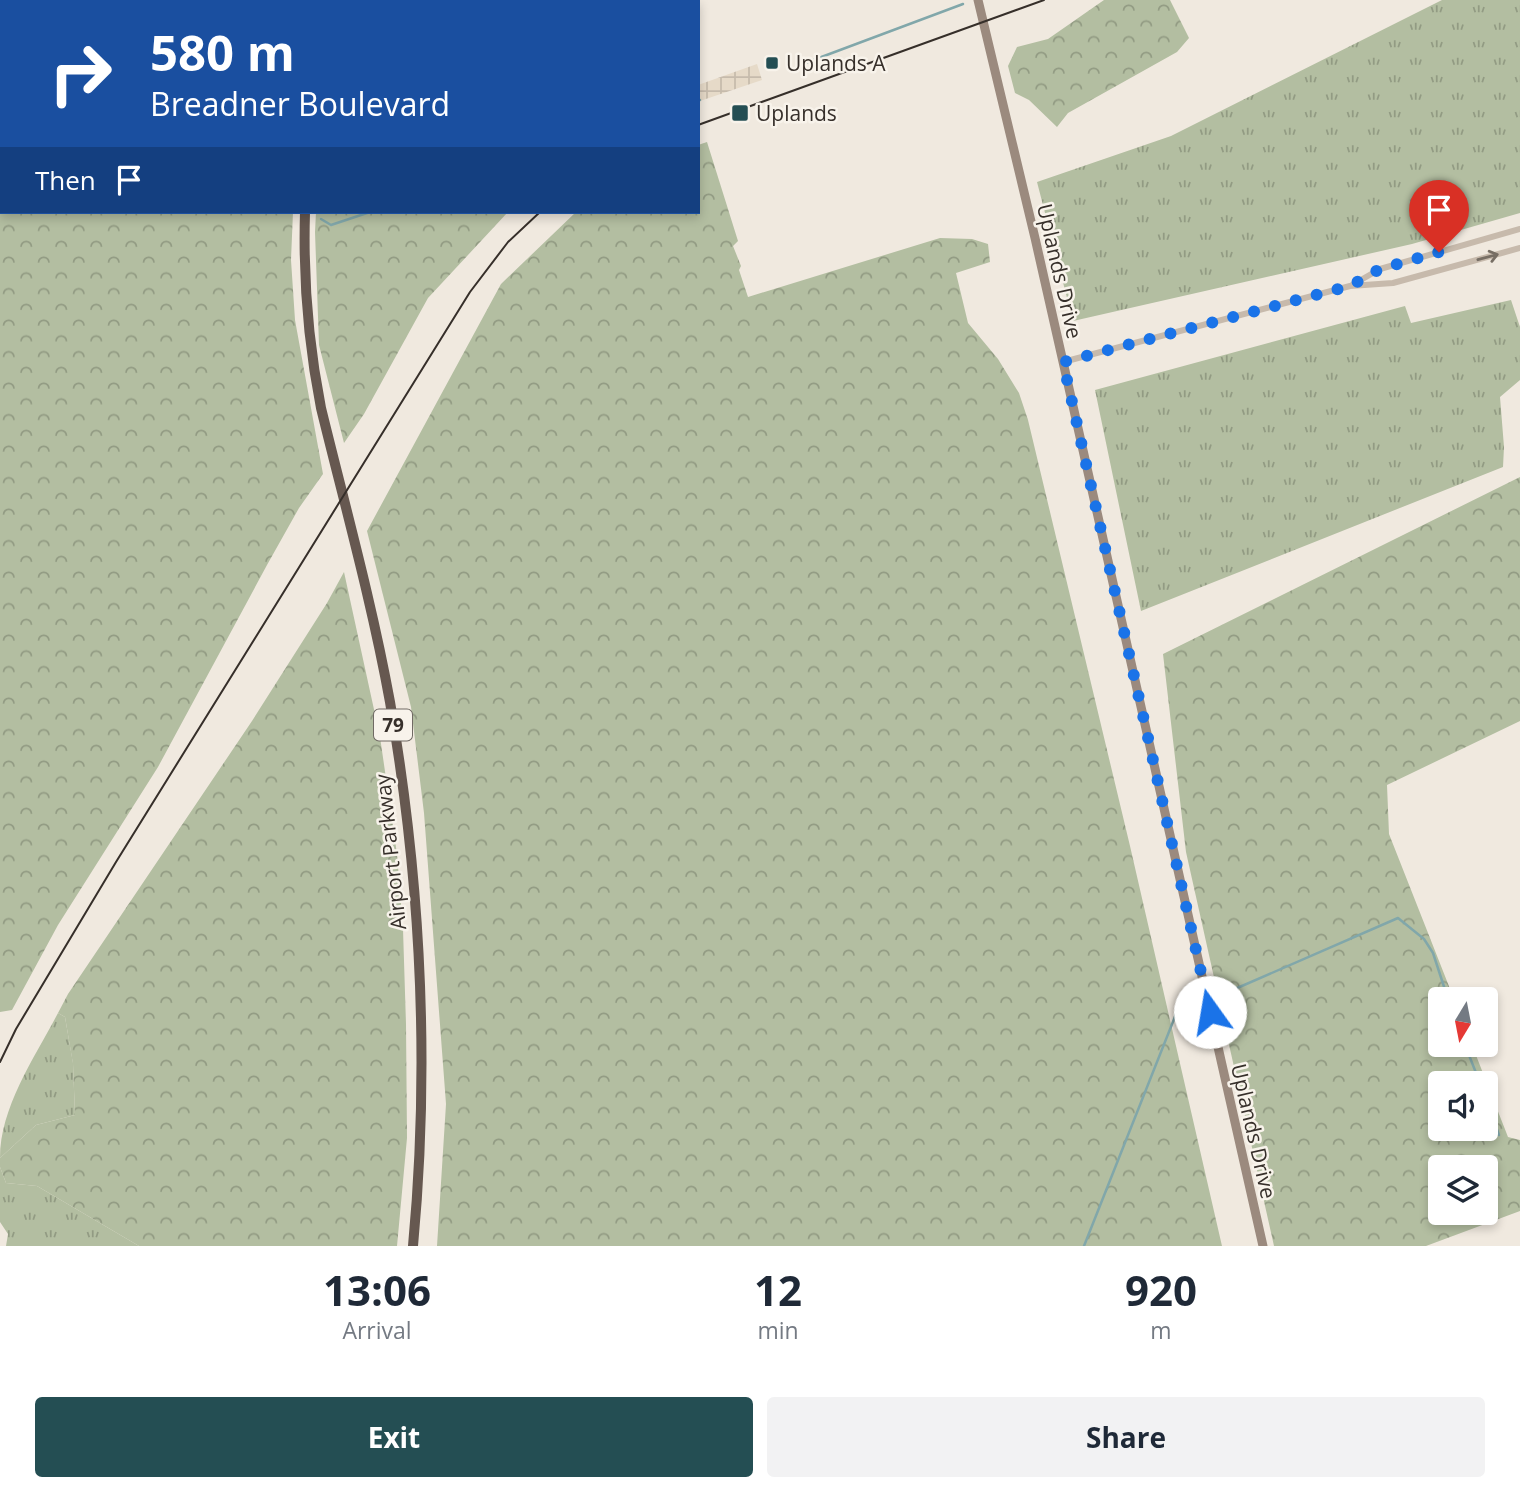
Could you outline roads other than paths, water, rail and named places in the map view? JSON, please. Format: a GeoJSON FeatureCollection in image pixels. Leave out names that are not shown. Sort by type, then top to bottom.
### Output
{"type":"FeatureCollection","features":[{"type":"Feature","properties":{"kind":"highway","name":"Airport Parkway"},"geometry":{"type":"LineString","coordinates":[[305,214],[305,288],[313,368],[382,662],[410,841],[418,940],[422,1059],[413,1246]]}},
{"type":"Feature","properties":{"kind":"main road","name":"Uplands Drive"},"geometry":{"type":"LineString","coordinates":[[978,0],[1063,362],[1262,1246]]}},
{"type":"Feature","properties":{"kind":"street"},"geometry":{"type":"LineString","coordinates":[[1350,286],[1380,269],[1520,229]]}},
{"type":"Feature","properties":{"kind":"street"},"geometry":{"type":"LineString","coordinates":[[1063,362],[1350,286],[1394,284],[1520,248]]}},
{"type":"Feature","properties":{"kind":"waterway"},"geometry":{"type":"LineString","coordinates":[[800,65],[963,4]]}},
{"type":"Feature","properties":{"kind":"waterway"},"geometry":{"type":"LineString","coordinates":[[321,219],[331,225],[364,214]]}},
{"type":"Feature","properties":{"kind":"waterway"},"geometry":{"type":"LineString","coordinates":[[1227,990],[1235,989],[1398,918],[1424,939],[1433,953],[1444,987]]}},
{"type":"Feature","properties":{"kind":"waterway"},"geometry":{"type":"LineString","coordinates":[[1084,1246],[1180,1004],[1193,999]]}},
{"type":"Feature","properties":{"kind":"waterway"},"geometry":{"type":"LineString","coordinates":[[1470,1057],[1475,1071]]}},
{"type":"Feature","properties":{"kind":"tram line"},"geometry":{"type":"LineString","coordinates":[[700,124],[1044,0]]}},
{"type":"Feature","properties":{"kind":"tram line"},"geometry":{"type":"LineString","coordinates":[[0,1062],[16,1029],[116,862],[470,292],[508,242],[538,214]]}},
{"type":"Feature","properties":{"kind":"place","name":"Uplands A"},"geometry":{"type":"Point","coordinates":[772,63]}},
{"type":"Feature","properties":{"kind":"place","name":"Uplands"},"geometry":{"type":"Point","coordinates":[740,113]}}]}
